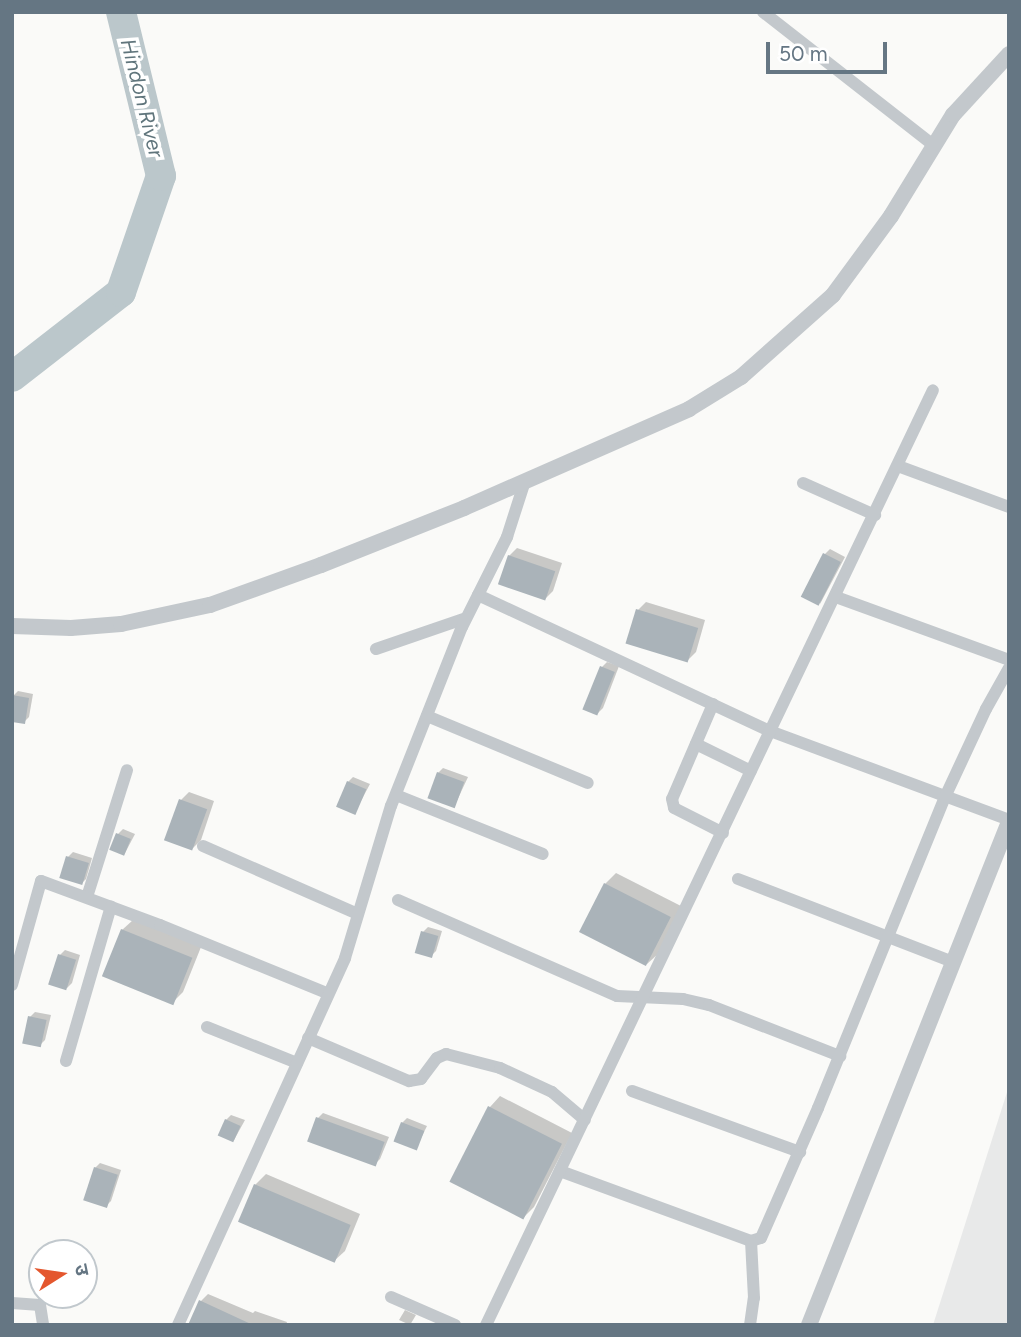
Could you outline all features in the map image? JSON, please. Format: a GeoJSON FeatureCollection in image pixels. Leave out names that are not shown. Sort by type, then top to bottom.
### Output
{"type":"FeatureCollection","features":[{"type":"Feature","properties":{"kind":"street"},"geometry":{"type":"LineString","coordinates":[[763,12],[933,145]]}},
{"type":"Feature","properties":{"kind":"street"},"geometry":{"type":"LineString","coordinates":[[12,626],[71,628],[121,624],[209,605],[321,565],[525,481],[688,409],[741,377],[833,295],[891,216],[953,115],[1009,55]]}},
{"type":"Feature","properties":{"kind":"street"},"geometry":{"type":"LineString","coordinates":[[486,1325],[933,390]]}},
{"type":"Feature","properties":{"kind":"street"},"geometry":{"type":"LineString","coordinates":[[898,466],[1009,507]]}},
{"type":"Feature","properties":{"kind":"street"},"geometry":{"type":"LineString","coordinates":[[178,1325],[345,958],[396,795],[466,618],[507,537],[525,481]]}},
{"type":"Feature","properties":{"kind":"street"},"geometry":{"type":"LineString","coordinates":[[803,483],[875,515]]}},
{"type":"Feature","properties":{"kind":"street"},"geometry":{"type":"LineString","coordinates":[[478,595],[770,731],[1009,821],[951,961],[809,1325]]}},
{"type":"Feature","properties":{"kind":"street"},"geometry":{"type":"LineString","coordinates":[[836,597],[1009,660]]}},
{"type":"Feature","properties":{"kind":"street"},"geometry":{"type":"LineString","coordinates":[[376,649],[466,618]]}},
{"type":"Feature","properties":{"kind":"street"},"geometry":{"type":"LineString","coordinates":[[560,1171],[751,1241],[764,1235],[945,797],[986,709],[1009,668]]}},
{"type":"Feature","properties":{"kind":"street"},"geometry":{"type":"LineString","coordinates":[[713,704],[672,803],[674,808],[723,834]]}},
{"type":"Feature","properties":{"kind":"street"},"geometry":{"type":"LineString","coordinates":[[427,716],[588,783]]}},
{"type":"Feature","properties":{"kind":"street"},"geometry":{"type":"LineString","coordinates":[[696,744],[751,771]]}},
{"type":"Feature","properties":{"kind":"street"},"geometry":{"type":"LineString","coordinates":[[87,897],[127,770]]}},
{"type":"Feature","properties":{"kind":"street"},"geometry":{"type":"LineString","coordinates":[[396,795],[543,854]]}},
{"type":"Feature","properties":{"kind":"street"},"geometry":{"type":"LineString","coordinates":[[203,846],[358,914]]}},
{"type":"Feature","properties":{"kind":"street"},"geometry":{"type":"LineString","coordinates":[[738,879],[951,961]]}},
{"type":"Feature","properties":{"kind":"street"},"geometry":{"type":"LineString","coordinates":[[12,985],[41,881],[111,905],[327,993]]}},
{"type":"Feature","properties":{"kind":"street"},"geometry":{"type":"LineString","coordinates":[[398,900],[617,996],[645,996],[709,1005],[840,1056]]}},
{"type":"Feature","properties":{"kind":"street"},"geometry":{"type":"LineString","coordinates":[[66,1061],[111,905]]}},
{"type":"Feature","properties":{"kind":"street"},"geometry":{"type":"LineString","coordinates":[[207,1027],[297,1063]]}},
{"type":"Feature","properties":{"kind":"street"},"geometry":{"type":"LineString","coordinates":[[308,1038],[409,1081],[421,1079],[437,1058],[446,1054],[500,1068],[552,1092],[585,1120]]}},
{"type":"Feature","properties":{"kind":"street"},"geometry":{"type":"LineString","coordinates":[[632,1091],[800,1152]]}},
{"type":"Feature","properties":{"kind":"street"},"geometry":{"type":"LineString","coordinates":[[750,1325],[754,1288],[751,1241]]}},
{"type":"Feature","properties":{"kind":"street"},"geometry":{"type":"LineString","coordinates":[[391,1297],[455,1325]]}},
{"type":"Feature","properties":{"kind":"street"},"geometry":{"type":"LineString","coordinates":[[12,1303],[40,1305],[43,1325]]}},
{"type":"Feature","properties":{"kind":"shaded area"},"geometry":{"type":"Polygon","coordinates":[[[1009,1086],[1009,1325],[933,1325],[1009,1086]]]}},
{"type":"Feature","properties":{"kind":"building"},"geometry":{"type":"Polygon","coordinates":[[[823,553],[841,562],[819,606],[801,597],[823,553]]]}},
{"type":"Feature","properties":{"kind":"building"},"geometry":{"type":"Polygon","coordinates":[[[508,555],[555,571],[545,601],[498,584],[508,555]]]}},
{"type":"Feature","properties":{"kind":"building"},"geometry":{"type":"Polygon","coordinates":[[[636,609],[698,628],[688,662],[625,643],[636,609]]]}},
{"type":"Feature","properties":{"kind":"building"},"geometry":{"type":"Polygon","coordinates":[[[600,666],[615,672],[597,716],[582,710],[600,666]]]}},
{"type":"Feature","properties":{"kind":"building"},"geometry":{"type":"Polygon","coordinates":[[[12,695],[29,698],[25,724],[12,722],[12,695]]]}},
{"type":"Feature","properties":{"kind":"building"},"geometry":{"type":"Polygon","coordinates":[[[437,772],[464,782],[455,808],[427,798],[437,772]]]}},
{"type":"Feature","properties":{"kind":"building"},"geometry":{"type":"Polygon","coordinates":[[[347,781],[366,789],[355,815],[336,807],[347,781]]]}},
{"type":"Feature","properties":{"kind":"building"},"geometry":{"type":"Polygon","coordinates":[[[179,799],[207,809],[192,851],[164,840],[179,799]]]}},
{"type":"Feature","properties":{"kind":"building"},"geometry":{"type":"Polygon","coordinates":[[[116,833],[131,839],[124,856],[109,850],[116,833]]]}},
{"type":"Feature","properties":{"kind":"building"},"geometry":{"type":"Polygon","coordinates":[[[66,856],[89,863],[82,885],[59,878],[66,856]]]}},
{"type":"Feature","properties":{"kind":"building"},"geometry":{"type":"Polygon","coordinates":[[[604,883],[671,917],[646,966],[579,932],[604,883]]]}},
{"type":"Feature","properties":{"kind":"building"},"geometry":{"type":"Polygon","coordinates":[[[121,929],[192,958],[173,1005],[102,976],[121,929]]]}},
{"type":"Feature","properties":{"kind":"building"},"geometry":{"type":"Polygon","coordinates":[[[421,931],[438,936],[432,958],[415,953],[421,931]]]}},
{"type":"Feature","properties":{"kind":"building"},"geometry":{"type":"Polygon","coordinates":[[[58,954],[76,960],[66,990],[48,984],[58,954]]]}},
{"type":"Feature","properties":{"kind":"building"},"geometry":{"type":"Polygon","coordinates":[[[28,1016],[47,1020],[41,1047],[22,1043],[28,1016]]]}},
{"type":"Feature","properties":{"kind":"building"},"geometry":{"type":"Polygon","coordinates":[[[488,1106],[562,1144],[523,1219],[449,1182],[488,1106]]]}},
{"type":"Feature","properties":{"kind":"building"},"geometry":{"type":"Polygon","coordinates":[[[316,1117],[385,1142],[376,1166],[307,1141],[316,1117]]]}},
{"type":"Feature","properties":{"kind":"building"},"geometry":{"type":"Polygon","coordinates":[[[225,1119],[241,1126],[233,1142],[218,1135],[225,1119]]]}},
{"type":"Feature","properties":{"kind":"building"},"geometry":{"type":"Polygon","coordinates":[[[401,1122],[424,1131],[417,1151],[393,1142],[401,1122]]]}},
{"type":"Feature","properties":{"kind":"building"},"geometry":{"type":"Polygon","coordinates":[[[94,1167],[118,1175],[107,1208],[83,1200],[94,1167]]]}},
{"type":"Feature","properties":{"kind":"building"},"geometry":{"type":"Polygon","coordinates":[[[254,1184],[351,1225],[335,1263],[238,1222],[254,1184]]]}},
{"type":"Feature","properties":{"kind":"building"},"geometry":{"type":"Polygon","coordinates":[[[199,1300],[253,1325],[188,1325],[199,1300]]]}},
{"type":"Feature","properties":{"kind":"waterway","name":"Hindon River"},"geometry":{"type":"LineString","coordinates":[[12,377],[121,292],[161,176],[121,12]]}}]}
